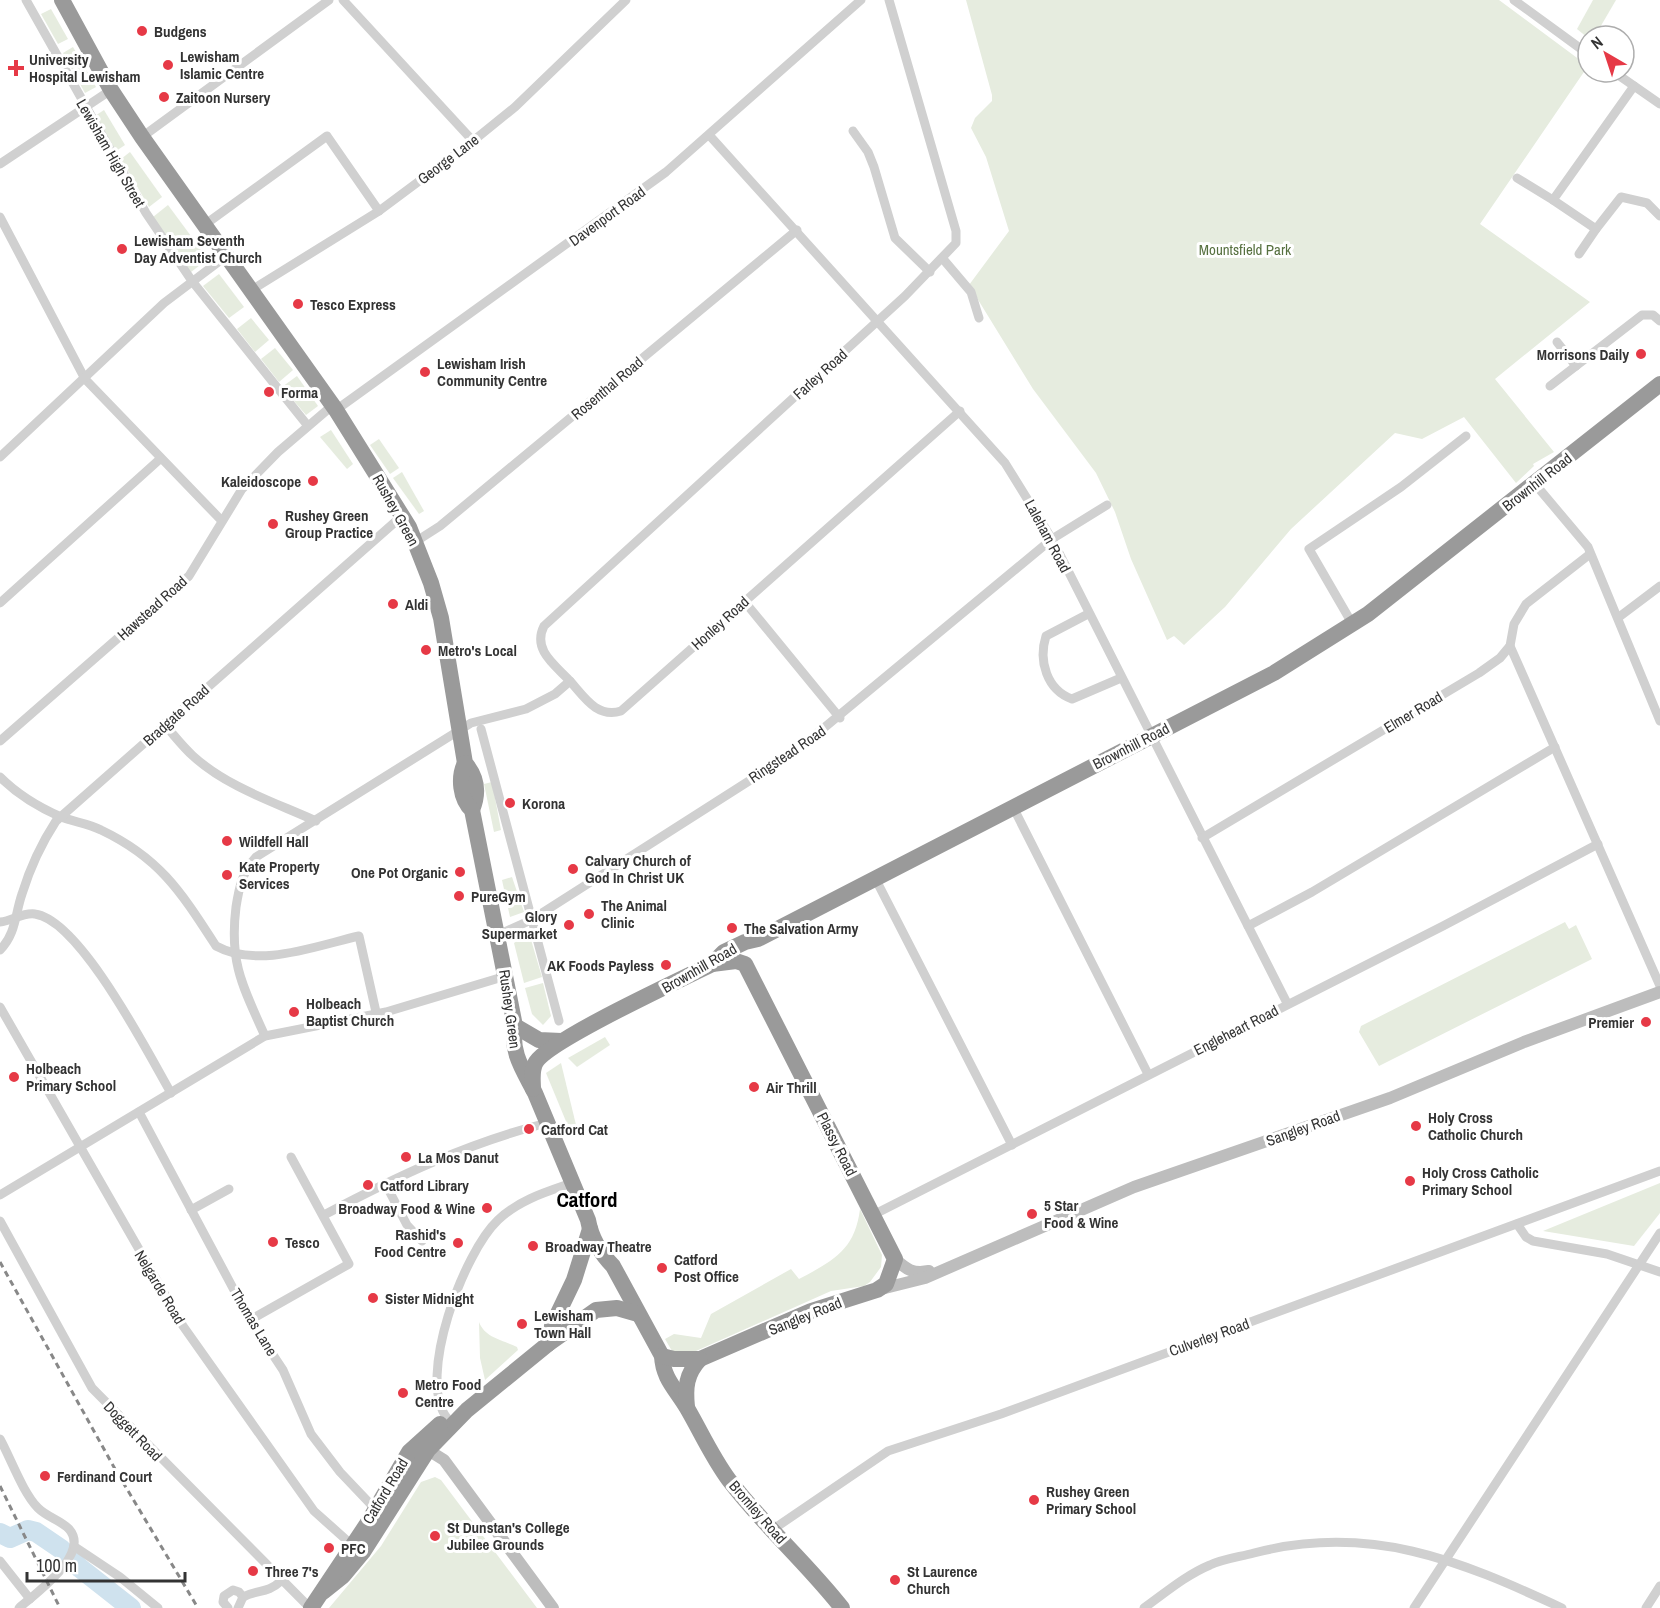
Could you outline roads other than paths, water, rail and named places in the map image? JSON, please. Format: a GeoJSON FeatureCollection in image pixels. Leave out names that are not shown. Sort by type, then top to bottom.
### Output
{"type":"FeatureCollection","features":[{"type":"Feature","properties":{"kind":"highway"},"geometry":{"type":"LineString","coordinates":[[62,0],[111,90],[250,291]]}},
{"type":"Feature","properties":{"kind":"highway","name":"Rushey Green"},"geometry":{"type":"LineString","coordinates":[[250,291],[334,407],[402,515],[416,542],[441,618],[465,763],[474,773],[477,798],[472,810],[506,976],[515,1026],[513,1036],[516,1054],[524,1077],[533,1089],[588,1220],[590,1230],[605,1258],[614,1266],[662,1356]]}},
{"type":"Feature","properties":{"kind":"highway","name":"Brownhill Road"},"geometry":{"type":"LineString","coordinates":[[533,1089],[534,1067],[537,1061],[561,1041],[712,964],[729,950],[758,939],[1274,673],[1353,625],[1660,384]]}},
{"type":"Feature","properties":{"kind":"highway"},"geometry":{"type":"LineString","coordinates":[[712,964],[736,961],[745,964],[758,939]]}},
{"type":"Feature","properties":{"kind":"highway","name":"Plassy Road"},"geometry":{"type":"LineString","coordinates":[[745,964],[895,1259]]}},
{"type":"Feature","properties":{"kind":"highway"},"geometry":{"type":"LineString","coordinates":[[515,1026],[539,1040],[561,1041]]}},
{"type":"Feature","properties":{"kind":"highway"},"geometry":{"type":"LineString","coordinates":[[548,1344],[552,1326],[574,1280],[590,1230]]}},
{"type":"Feature","properties":{"kind":"highway"},"geometry":{"type":"LineString","coordinates":[[877,1290],[886,1284],[895,1259]]}},
{"type":"Feature","properties":{"kind":"highway","name":"Sangley Road"},"geometry":{"type":"LineString","coordinates":[[662,1356],[674,1359],[700,1359],[820,1307],[877,1290]]}},
{"type":"Feature","properties":{"kind":"highway","name":"Catford Road"},"geometry":{"type":"LineString","coordinates":[[311,1608],[352,1545],[380,1514],[428,1450],[467,1410],[548,1344],[596,1310],[617,1308],[638,1314]]}},
{"type":"Feature","properties":{"kind":"highway","name":"Bromley Road"},"geometry":{"type":"LineString","coordinates":[[662,1356],[663,1369],[670,1386],[687,1407],[715,1460],[772,1530],[842,1608]]}},
{"type":"Feature","properties":{"kind":"highway","name":"Bromley Road"},"geometry":{"type":"LineString","coordinates":[[687,1407],[685,1387],[690,1371],[700,1359]]}},
{"type":"Feature","properties":{"kind":"highway","name":"Catford Road"},"geometry":{"type":"LineString","coordinates":[[323,1592],[343,1576],[363,1552],[390,1484],[409,1452],[447,1418],[467,1410]]}},
{"type":"Feature","properties":{"kind":"street","name":"Lewisham High Street"},"geometry":{"type":"LineString","coordinates":[[26,0],[84,107],[146,213],[192,282],[308,426]]}},
{"type":"Feature","properties":{"kind":"street"},"geometry":{"type":"LineString","coordinates":[[142,137],[329,0]]}},
{"type":"Feature","properties":{"kind":"street"},"geometry":{"type":"LineString","coordinates":[[343,0],[473,141]]}},
{"type":"Feature","properties":{"kind":"street","name":"George Lane"},"geometry":{"type":"LineString","coordinates":[[250,291],[379,211],[473,141],[525,98],[626,0]]}},
{"type":"Feature","properties":{"kind":"street","name":"Davenport Road"},"geometry":{"type":"LineString","coordinates":[[334,407],[619,208],[710,136],[861,0]]}},
{"type":"Feature","properties":{"kind":"street","name":"Farley Road"},"geometry":{"type":"LineString","coordinates":[[570,681],[542,651],[540,634],[544,626],[878,321],[943,259],[956,243],[957,237],[889,0]]}},
{"type":"Feature","properties":{"kind":"street"},"geometry":{"type":"LineString","coordinates":[[1514,0],[1576,45]]}},
{"type":"Feature","properties":{"kind":"street"},"geometry":{"type":"LineString","coordinates":[[1631,84],[1660,104]]}},
{"type":"Feature","properties":{"kind":"street"},"geometry":{"type":"LineString","coordinates":[[1553,200],[1634,86]]}},
{"type":"Feature","properties":{"kind":"street"},"geometry":{"type":"LineString","coordinates":[[0,164],[111,90]]}},
{"type":"Feature","properties":{"kind":"street"},"geometry":{"type":"LineString","coordinates":[[853,131],[868,152],[874,167],[895,238],[930,272]]}},
{"type":"Feature","properties":{"kind":"street"},"geometry":{"type":"LineString","coordinates":[[203,226],[327,136],[379,211]]}},
{"type":"Feature","properties":{"kind":"street","name":"Laleham Road"},"geometry":{"type":"LineString","coordinates":[[710,136],[960,411],[1013,473],[1052,539],[1287,1003]]}},
{"type":"Feature","properties":{"kind":"street"},"geometry":{"type":"LineString","coordinates":[[1517,178],[1596,229]]}},
{"type":"Feature","properties":{"kind":"street"},"geometry":{"type":"LineString","coordinates":[[1579,254],[1621,197],[1647,203],[1660,216]]}},
{"type":"Feature","properties":{"kind":"street"},"geometry":{"type":"LineString","coordinates":[[0,217],[85,379],[221,520]]}},
{"type":"Feature","properties":{"kind":"street","name":"Rosenthal Road"},"geometry":{"type":"LineString","coordinates":[[416,542],[440,526],[797,230]]}},
{"type":"Feature","properties":{"kind":"street"},"geometry":{"type":"LineString","coordinates":[[0,456],[158,309],[225,256]]}},
{"type":"Feature","properties":{"kind":"street"},"geometry":{"type":"LineString","coordinates":[[943,259],[972,292],[979,318]]}},
{"type":"Feature","properties":{"kind":"street"},"geometry":{"type":"LineString","coordinates":[[1550,386],[1642,315],[1653,315],[1660,321]]}},
{"type":"Feature","properties":{"kind":"street"},"geometry":{"type":"LineString","coordinates":[[1557,342],[1576,366]]}},
{"type":"Feature","properties":{"kind":"street","name":"Hawstead Road"},"geometry":{"type":"LineString","coordinates":[[0,741],[189,576],[206,550],[221,520],[242,489],[308,426],[334,407]]}},
{"type":"Feature","properties":{"kind":"street","name":"Honley Road"},"geometry":{"type":"LineString","coordinates":[[570,681],[599,711],[610,714],[621,711],[960,411]]}},
{"type":"Feature","properties":{"kind":"street"},"geometry":{"type":"LineString","coordinates":[[1353,625],[1309,549],[1401,487],[1466,436]]}},
{"type":"Feature","properties":{"kind":"street"},"geometry":{"type":"LineString","coordinates":[[0,603],[160,459]]}},
{"type":"Feature","properties":{"kind":"street"},"geometry":{"type":"LineString","coordinates":[[1535,483],[1588,547],[1601,572],[1660,722]]}},
{"type":"Feature","properties":{"kind":"street","name":"Ringstead Road"},"geometry":{"type":"LineString","coordinates":[[498,935],[531,920],[795,751],[840,718],[1052,539],[1107,505]]}},
{"type":"Feature","properties":{"kind":"street","name":"Bradgate Road"},"geometry":{"type":"LineString","coordinates":[[0,950],[12,935],[21,897],[40,848],[62,817],[402,515]]}},
{"type":"Feature","properties":{"kind":"street"},"geometry":{"type":"LineString","coordinates":[[1590,554],[1526,604],[1514,624],[1510,646],[1660,986]]}},
{"type":"Feature","properties":{"kind":"street"},"geometry":{"type":"LineString","coordinates":[[1619,617],[1660,586]]}},
{"type":"Feature","properties":{"kind":"street"},"geometry":{"type":"LineString","coordinates":[[744,601],[840,718]]}},
{"type":"Feature","properties":{"kind":"street"},"geometry":{"type":"LineString","coordinates":[[1088,614],[1046,636],[1042,664],[1050,681],[1059,695],[1072,699],[1083,697],[1121,678]]}},
{"type":"Feature","properties":{"kind":"street","name":"Elmer Road"},"geometry":{"type":"LineString","coordinates":[[1202,838],[1479,673],[1500,658],[1510,646]]}},
{"type":"Feature","properties":{"kind":"street"},"geometry":{"type":"LineString","coordinates":[[265,1036],[241,982],[234,954],[234,923],[244,873],[256,857],[471,723],[526,710],[555,694],[570,681]]}},
{"type":"Feature","properties":{"kind":"street"},"geometry":{"type":"LineString","coordinates":[[164,724],[193,756],[215,773],[251,793],[316,821]]}},
{"type":"Feature","properties":{"kind":"street"},"geometry":{"type":"LineString","coordinates":[[481,729],[559,1022]]}},
{"type":"Feature","properties":{"kind":"street"},"geometry":{"type":"LineString","coordinates":[[1248,926],[1312,892],[1555,747]]}},
{"type":"Feature","properties":{"kind":"street"},"geometry":{"type":"LineString","coordinates":[[0,777],[21,796],[62,817],[98,828],[128,844],[158,866],[183,894],[216,945],[234,954],[277,954],[359,936],[376,1012]]}},
{"type":"Feature","properties":{"kind":"street"},"geometry":{"type":"LineString","coordinates":[[1013,807],[1148,1074]]}},
{"type":"Feature","properties":{"kind":"street","name":"Engleheart Road"},"geometry":{"type":"LineString","coordinates":[[873,1215],[1598,844]]}},
{"type":"Feature","properties":{"kind":"street"},"geometry":{"type":"LineString","coordinates":[[875,878],[1012,1144]]}},
{"type":"Feature","properties":{"kind":"street"},"geometry":{"type":"LineString","coordinates":[[0,922],[34,914],[51,919],[65,930],[97,970],[171,1093]]}},
{"type":"Feature","properties":{"kind":"street"},"geometry":{"type":"LineString","coordinates":[[0,1195],[265,1036],[342,1022],[376,1012],[386,1012],[506,976]]}},
{"type":"Feature","properties":{"kind":"street","name":"Sangley Road"},"geometry":{"type":"LineString","coordinates":[[877,1290],[925,1278],[1134,1187],[1390,1098],[1524,1042],[1660,992]]}},
{"type":"Feature","properties":{"kind":"street","name":"Nelgarde Road"},"geometry":{"type":"LineString","coordinates":[[0,1007],[183,1326],[314,1511],[352,1545]]}},
{"type":"Feature","properties":{"kind":"street","name":"Thomas Lane"},"geometry":{"type":"LineString","coordinates":[[139,1112],[250,1320],[283,1370],[311,1434],[322,1451],[380,1514]]}},
{"type":"Feature","properties":{"kind":"street"},"geometry":{"type":"LineString","coordinates":[[324,1215],[445,1155],[547,1123]]}},
{"type":"Feature","properties":{"kind":"street"},"geometry":{"type":"LineString","coordinates":[[250,1320],[347,1265],[348,1262],[291,1156]]}},
{"type":"Feature","properties":{"kind":"street","name":"Culverley Road"},"geometry":{"type":"LineString","coordinates":[[772,1530],[888,1451],[1012,1410],[1660,1171]]}},
{"type":"Feature","properties":{"kind":"street"},"geometry":{"type":"LineString","coordinates":[[385,1183],[407,1226],[422,1241]]}},
{"type":"Feature","properties":{"kind":"street"},"geometry":{"type":"LineString","coordinates":[[447,1418],[440,1410],[438,1398],[440,1348],[448,1311],[467,1264],[500,1218],[529,1199],[572,1183]]}},
{"type":"Feature","properties":{"kind":"street"},"geometry":{"type":"LineString","coordinates":[[191,1210],[229,1189]]}},
{"type":"Feature","properties":{"kind":"street","name":"Doggett Road"},"geometry":{"type":"LineString","coordinates":[[0,1221],[92,1388],[281,1581],[311,1608]]}},
{"type":"Feature","properties":{"kind":"street"},"geometry":{"type":"LineString","coordinates":[[1517,1224],[1526,1237],[1533,1241],[1607,1254],[1660,1272]]}},
{"type":"Feature","properties":{"kind":"street"},"geometry":{"type":"LineString","coordinates":[[1414,1608],[1660,1233]]}},
{"type":"Feature","properties":{"kind":"street","name":"Sangley Road"},"geometry":{"type":"LineString","coordinates":[[895,1259],[908,1270],[918,1273],[948,1268]]}},
{"type":"Feature","properties":{"kind":"street"},"geometry":{"type":"LineString","coordinates":[[0,1439],[33,1502],[42,1512],[67,1528],[74,1539],[74,1550],[65,1565],[19,1608]]}},
{"type":"Feature","properties":{"kind":"street"},"geometry":{"type":"LineString","coordinates":[[390,1484],[416,1455],[428,1450],[444,1461],[553,1608]]}},
{"type":"Feature","properties":{"kind":"street"},"geometry":{"type":"LineString","coordinates":[[1144,1608],[1210,1565],[1298,1544],[1350,1541],[1396,1547],[1446,1558],[1562,1608]]}},
{"type":"Feature","properties":{"kind":"street"},"geometry":{"type":"LineString","coordinates":[[74,1550],[120,1577],[158,1608]]}},
{"type":"Feature","properties":{"kind":"street"},"geometry":{"type":"LineString","coordinates":[[0,1561],[30,1599]]}},
{"type":"Feature","properties":{"kind":"street"},"geometry":{"type":"LineString","coordinates":[[238,1608],[243,1597],[253,1592],[272,1590],[281,1581]]}},
{"type":"Feature","properties":{"kind":"street"},"geometry":{"type":"LineString","coordinates":[[1646,1608],[1660,1586]]}},
{"type":"Feature","properties":{"kind":"street"},"geometry":{"type":"LineString","coordinates":[[228,1608],[223,1599],[227,1591],[236,1590],[243,1597]]}},
{"type":"Feature","properties":{"kind":"waterway"},"geometry":{"type":"LineString","coordinates":[[0,1533],[10,1538],[28,1530],[36,1532],[61,1549],[80,1568],[131,1608]]}},
{"type":"Feature","properties":{"kind":"railway"},"geometry":{"type":"LineString","coordinates":[[0,1262],[115,1469],[198,1608]]}},
{"type":"Feature","properties":{"kind":"railway"},"geometry":{"type":"LineString","coordinates":[[0,1486],[60,1608]]}},
{"type":"Feature","properties":{"kind":"place","name":"Budgens"},"geometry":{"type":"Point","coordinates":[142,31]}},
{"type":"Feature","properties":{"kind":"place","name":"Lewisham Islamic Centre"},"geometry":{"type":"Point","coordinates":[168,65]}},
{"type":"Feature","properties":{"kind":"place","name":"University Hospital Lewisham"},"geometry":{"type":"Point","coordinates":[16,68]}},
{"type":"Feature","properties":{"kind":"place","name":"Zaitoon Nursery"},"geometry":{"type":"Point","coordinates":[164,97]}},
{"type":"Feature","properties":{"kind":"place","name":"Lewisham Seventh Day Adventist Church"},"geometry":{"type":"Point","coordinates":[122,249]}},
{"type":"Feature","properties":{"kind":"place","name":"Tesco Express"},"geometry":{"type":"Point","coordinates":[298,304]}},
{"type":"Feature","properties":{"kind":"place","name":"Morrisons Daily"},"geometry":{"type":"Point","coordinates":[1641,354]}},
{"type":"Feature","properties":{"kind":"place","name":"Lewisham Irish Community Centre"},"geometry":{"type":"Point","coordinates":[425,372]}},
{"type":"Feature","properties":{"kind":"place","name":"Forma"},"geometry":{"type":"Point","coordinates":[269,392]}},
{"type":"Feature","properties":{"kind":"place","name":"Kaleidoscope"},"geometry":{"type":"Point","coordinates":[313,481]}},
{"type":"Feature","properties":{"kind":"place","name":"Rushey Green Group Practice"},"geometry":{"type":"Point","coordinates":[273,524]}},
{"type":"Feature","properties":{"kind":"place","name":"Aldi"},"geometry":{"type":"Point","coordinates":[393,604]}},
{"type":"Feature","properties":{"kind":"place","name":"Metro's Local"},"geometry":{"type":"Point","coordinates":[426,650]}},
{"type":"Feature","properties":{"kind":"place","name":"Korona"},"geometry":{"type":"Point","coordinates":[510,803]}},
{"type":"Feature","properties":{"kind":"place","name":"Wildfell Hall"},"geometry":{"type":"Point","coordinates":[227,841]}},
{"type":"Feature","properties":{"kind":"place","name":"Calvary Church of God In Christ UK"},"geometry":{"type":"Point","coordinates":[573,869]}},
{"type":"Feature","properties":{"kind":"place","name":"One Pot Organic"},"geometry":{"type":"Point","coordinates":[460,872]}},
{"type":"Feature","properties":{"kind":"place","name":"Kate Property Services"},"geometry":{"type":"Point","coordinates":[227,875]}},
{"type":"Feature","properties":{"kind":"place","name":"PureGym"},"geometry":{"type":"Point","coordinates":[459,896]}},
{"type":"Feature","properties":{"kind":"place","name":"The Animal Clinic"},"geometry":{"type":"Point","coordinates":[589,914]}},
{"type":"Feature","properties":{"kind":"place","name":"Glory Supermarket"},"geometry":{"type":"Point","coordinates":[569,925]}},
{"type":"Feature","properties":{"kind":"place","name":"The Salvation Army"},"geometry":{"type":"Point","coordinates":[732,928]}},
{"type":"Feature","properties":{"kind":"place","name":"AK Foods Payless"},"geometry":{"type":"Point","coordinates":[666,965]}},
{"type":"Feature","properties":{"kind":"place","name":"Holbeach Baptist Church"},"geometry":{"type":"Point","coordinates":[294,1012]}},
{"type":"Feature","properties":{"kind":"place","name":"Premier"},"geometry":{"type":"Point","coordinates":[1646,1022]}},
{"type":"Feature","properties":{"kind":"place","name":"Holbeach Primary School"},"geometry":{"type":"Point","coordinates":[14,1077]}},
{"type":"Feature","properties":{"kind":"place","name":"Air Thrill"},"geometry":{"type":"Point","coordinates":[754,1087]}},
{"type":"Feature","properties":{"kind":"place","name":"Holy Cross Catholic Church"},"geometry":{"type":"Point","coordinates":[1416,1126]}},
{"type":"Feature","properties":{"kind":"place","name":"Catford Cat"},"geometry":{"type":"Point","coordinates":[529,1129]}},
{"type":"Feature","properties":{"kind":"place","name":"La Mos Danut"},"geometry":{"type":"Point","coordinates":[406,1157]}},
{"type":"Feature","properties":{"kind":"place","name":"Holy Cross Catholic Primary School"},"geometry":{"type":"Point","coordinates":[1410,1181]}},
{"type":"Feature","properties":{"kind":"place","name":"Catford Library"},"geometry":{"type":"Point","coordinates":[368,1185]}},
{"type":"Feature","properties":{"kind":"place","name":"Broadway Food & Wine"},"geometry":{"type":"Point","coordinates":[487,1208]}},
{"type":"Feature","properties":{"kind":"place","name":"5 Star Food & Wine"},"geometry":{"type":"Point","coordinates":[1032,1214]}},
{"type":"Feature","properties":{"kind":"place","name":"Tesco"},"geometry":{"type":"Point","coordinates":[273,1242]}},
{"type":"Feature","properties":{"kind":"place","name":"Rashid's Food Centre"},"geometry":{"type":"Point","coordinates":[458,1243]}},
{"type":"Feature","properties":{"kind":"place","name":"Broadway Theatre"},"geometry":{"type":"Point","coordinates":[533,1246]}},
{"type":"Feature","properties":{"kind":"place","name":"Catford Post Office"},"geometry":{"type":"Point","coordinates":[662,1268]}},
{"type":"Feature","properties":{"kind":"place","name":"Sister Midnight"},"geometry":{"type":"Point","coordinates":[373,1298]}},
{"type":"Feature","properties":{"kind":"place","name":"Lewisham Town Hall"},"geometry":{"type":"Point","coordinates":[522,1324]}},
{"type":"Feature","properties":{"kind":"place","name":"Metro Food Centre"},"geometry":{"type":"Point","coordinates":[403,1393]}},
{"type":"Feature","properties":{"kind":"place","name":"Ferdinand Court"},"geometry":{"type":"Point","coordinates":[45,1476]}},
{"type":"Feature","properties":{"kind":"place","name":"Rushey Green Primary School"},"geometry":{"type":"Point","coordinates":[1034,1500]}},
{"type":"Feature","properties":{"kind":"place","name":"St Dunstan's College Jubilee Grounds"},"geometry":{"type":"Point","coordinates":[435,1536]}},
{"type":"Feature","properties":{"kind":"place","name":"PFC"},"geometry":{"type":"Point","coordinates":[329,1548]}},
{"type":"Feature","properties":{"kind":"place","name":"Three 7's"},"geometry":{"type":"Point","coordinates":[253,1571]}},
{"type":"Feature","properties":{"kind":"place","name":"St Laurence Church"},"geometry":{"type":"Point","coordinates":[895,1580]}},
{"type":"Feature","properties":{"kind":"district","name":"Catford"},"geometry":{"type":"Point","coordinates":[587,1199]}},
{"type":"Feature","properties":{"kind":"park label","name":"Mountsfield Park"},"geometry":{"type":"Point","coordinates":[1245,249]}}]}
